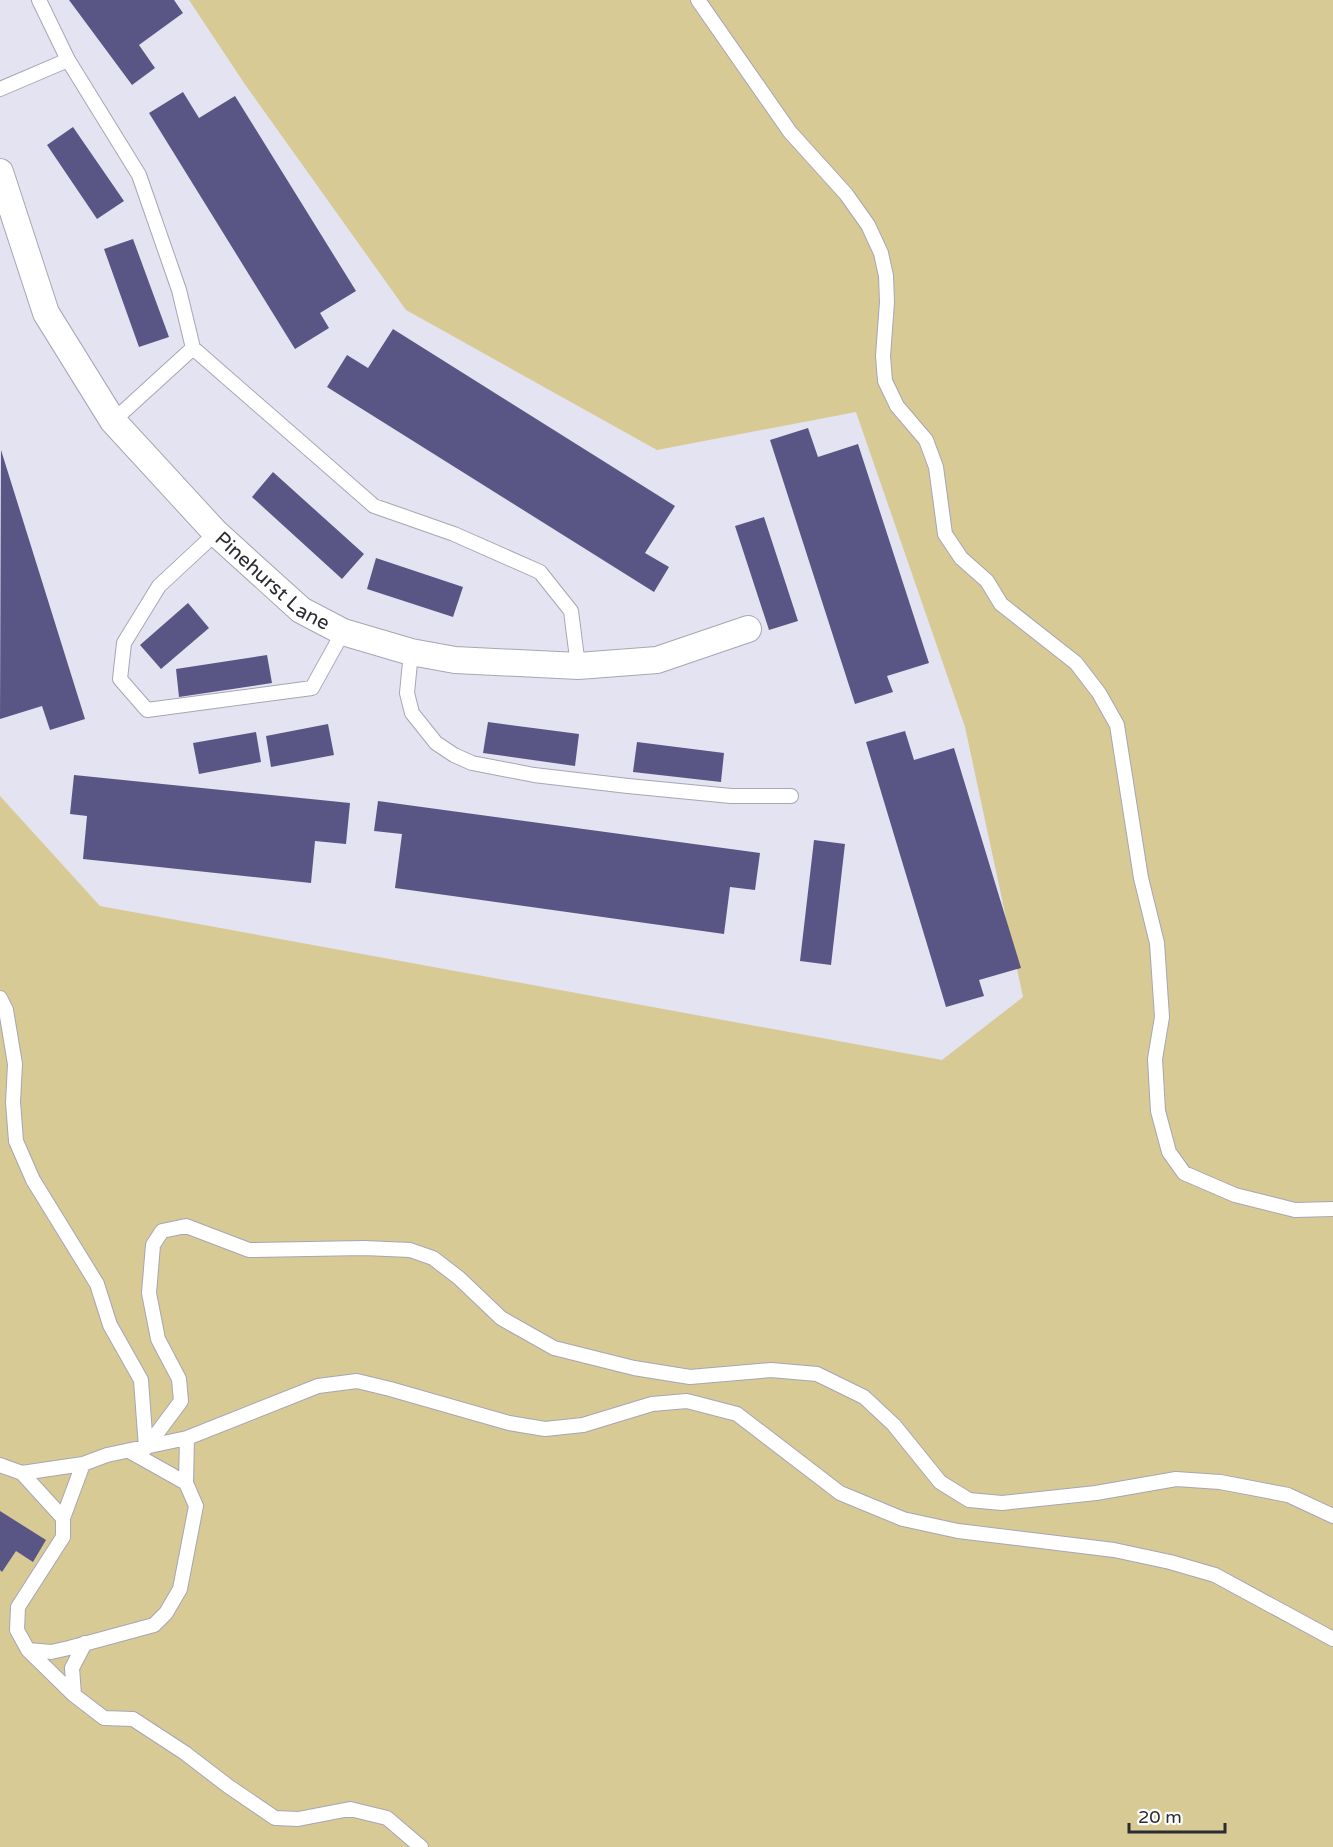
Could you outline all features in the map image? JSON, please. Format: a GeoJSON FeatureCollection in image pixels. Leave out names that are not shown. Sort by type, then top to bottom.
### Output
{"type":"FeatureCollection","features":[{"type":"Feature","properties":{"kind":"street","name":"Pinehurst Lane"},"geometry":{"type":"LineString","coordinates":[[0,172],[46,313],[113,422],[216,533],[301,610],[343,632],[411,652],[455,660],[578,666],[657,660],[748,629]]}},
{"type":"Feature","properties":{"kind":"lane"},"geometry":{"type":"LineString","coordinates":[[39,0],[68,60],[139,175],[179,291],[193,348],[374,506],[454,534],[540,572],[571,611],[578,666]]}},
{"type":"Feature","properties":{"kind":"lane"},"geometry":{"type":"LineString","coordinates":[[698,0],[790,132],[846,194],[868,225],[881,253],[886,276],[887,302],[883,356],[885,381],[897,406],[926,440],[936,467],[945,534],[961,558],[987,582],[1000,604],[1076,663],[1099,693],[1117,725],[1141,878],[1156,943],[1162,1017],[1155,1059],[1158,1111],[1169,1152],[1184,1173],[1234,1195],[1295,1210],[1333,1209]]}},
{"type":"Feature","properties":{"kind":"lane"},"geometry":{"type":"LineString","coordinates":[[0,89],[68,60]]}},
{"type":"Feature","properties":{"kind":"lane"},"geometry":{"type":"LineString","coordinates":[[113,422],[193,348]]}},
{"type":"Feature","properties":{"kind":"lane"},"geometry":{"type":"LineString","coordinates":[[216,533],[159,586],[124,644],[120,679],[147,711],[312,688],[343,632]]}},
{"type":"Feature","properties":{"kind":"lane"},"geometry":{"type":"LineString","coordinates":[[411,652],[407,693],[412,713],[436,743],[472,763],[534,775],[639,787],[731,796],[791,796]]}},
{"type":"Feature","properties":{"kind":"lane"},"geometry":{"type":"LineString","coordinates":[[0,998],[6,1010],[15,1064],[16,1141],[33,1180],[97,1284],[110,1325],[141,1380],[146,1448]]}},
{"type":"Feature","properties":{"kind":"lane"},"geometry":{"type":"LineString","coordinates":[[146,1448],[181,1401],[179,1379],[158,1338],[149,1293],[153,1245],[162,1231],[186,1226],[249,1250],[364,1248],[410,1250],[433,1258],[459,1278],[501,1318],[554,1348],[634,1368],[690,1377],[771,1370],[817,1374],[864,1397],[894,1425],[940,1482],[969,1500],[1014,1502],[1096,1493],[1176,1479],[1220,1482],[1288,1495],[1333,1516]]}},
{"type":"Feature","properties":{"kind":"lane"},"geometry":{"type":"LineString","coordinates":[[22,1473],[83,1464],[107,1455],[187,1438],[318,1386],[357,1381],[509,1423],[545,1429],[583,1425],[652,1404],[687,1401],[737,1414],[840,1493],[903,1519],[958,1531],[1114,1550],[1170,1562],[1215,1575],[1333,1639]]}},
{"type":"Feature","properties":{"kind":"lane"},"geometry":{"type":"LineString","coordinates":[[28,1650],[51,1652],[154,1625],[166,1613],[180,1589],[196,1506],[186,1483],[187,1438]]}},
{"type":"Feature","properties":{"kind":"lane"},"geometry":{"type":"LineString","coordinates":[[129,1451],[186,1483]]}},
{"type":"Feature","properties":{"kind":"lane"},"geometry":{"type":"LineString","coordinates":[[83,1464],[63,1518],[63,1537],[18,1606],[17,1630],[28,1650],[74,1695],[104,1718],[133,1719],[185,1753],[275,1818],[298,1819],[350,1809],[387,1818],[421,1847]]}},
{"type":"Feature","properties":{"kind":"lane"},"geometry":{"type":"LineString","coordinates":[[0,1465],[22,1473],[63,1518]]}},
{"type":"Feature","properties":{"kind":"lane"},"geometry":{"type":"LineString","coordinates":[[74,1695],[72,1668],[85,1643]]}},
{"type":"Feature","properties":{"kind":"shaded area"},"geometry":{"type":"Polygon","coordinates":[[[189,0],[1333,0],[1333,1847],[0,1847],[0,796],[100,906],[942,1060],[1023,997],[965,727],[856,412],[657,450],[406,310],[244,83],[189,0]]]}},
{"type":"Feature","properties":{"kind":"building"},"geometry":{"type":"Polygon","coordinates":[[[69,0],[174,0],[183,13],[139,45],[155,68],[132,85],[69,0]]]}},
{"type":"Feature","properties":{"kind":"building"},"geometry":{"type":"Polygon","coordinates":[[[183,92],[199,118],[235,96],[356,291],[320,313],[329,328],[295,349],[149,113],[183,92]]]}},
{"type":"Feature","properties":{"kind":"building"},"geometry":{"type":"Polygon","coordinates":[[[73,127],[124,201],[97,219],[47,145],[73,127]]]}},
{"type":"Feature","properties":{"kind":"building"},"geometry":{"type":"Polygon","coordinates":[[[133,239],[169,337],[139,347],[104,249],[133,239]]]}},
{"type":"Feature","properties":{"kind":"building"},"geometry":{"type":"Polygon","coordinates":[[[393,329],[675,506],[645,553],[669,567],[654,592],[327,387],[347,355],[368,368],[393,329]]]}},
{"type":"Feature","properties":{"kind":"building"},"geometry":{"type":"Polygon","coordinates":[[[808,428],[818,457],[858,444],[929,663],[887,676],[893,692],[855,704],[770,440],[808,428]]]}},
{"type":"Feature","properties":{"kind":"building"},"geometry":{"type":"Polygon","coordinates":[[[1,450],[85,719],[50,730],[42,706],[0,719],[1,450]]]}},
{"type":"Feature","properties":{"kind":"building"},"geometry":{"type":"Polygon","coordinates":[[[273,472],[364,554],[342,579],[252,497],[273,472]]]}},
{"type":"Feature","properties":{"kind":"building"},"geometry":{"type":"Polygon","coordinates":[[[764,517],[798,621],[769,630],[735,526],[764,517]]]}},
{"type":"Feature","properties":{"kind":"building"},"geometry":{"type":"Polygon","coordinates":[[[376,558],[463,587],[453,617],[367,589],[376,558]]]}},
{"type":"Feature","properties":{"kind":"building"},"geometry":{"type":"Polygon","coordinates":[[[188,603],[209,628],[161,669],[140,645],[188,603]]]}},
{"type":"Feature","properties":{"kind":"building"},"geometry":{"type":"Polygon","coordinates":[[[267,655],[272,683],[179,697],[176,669],[267,655]]]}},
{"type":"Feature","properties":{"kind":"building"},"geometry":{"type":"Polygon","coordinates":[[[488,722],[579,734],[575,766],[483,753],[488,722]]]}},
{"type":"Feature","properties":{"kind":"building"},"geometry":{"type":"Polygon","coordinates":[[[328,724],[334,755],[271,767],[266,736],[328,724]]]}},
{"type":"Feature","properties":{"kind":"building"},"geometry":{"type":"Polygon","coordinates":[[[905,731],[914,760],[954,748],[1021,968],[979,980],[984,996],[946,1007],[866,742],[905,731]]]}},
{"type":"Feature","properties":{"kind":"building"},"geometry":{"type":"Polygon","coordinates":[[[256,732],[261,762],[199,774],[193,743],[256,732]]]}},
{"type":"Feature","properties":{"kind":"building"},"geometry":{"type":"Polygon","coordinates":[[[637,742],[724,753],[721,782],[633,772],[637,742]]]}},
{"type":"Feature","properties":{"kind":"building"},"geometry":{"type":"Polygon","coordinates":[[[74,775],[350,803],[346,844],[315,841],[311,883],[83,859],[87,816],[70,814],[74,775]]]}},
{"type":"Feature","properties":{"kind":"building"},"geometry":{"type":"Polygon","coordinates":[[[378,801],[760,853],[755,890],[730,887],[724,934],[395,888],[402,834],[374,831],[378,801]]]}},
{"type":"Feature","properties":{"kind":"building"},"geometry":{"type":"Polygon","coordinates":[[[814,840],[845,844],[831,965],[800,961],[814,840]]]}},
{"type":"Feature","properties":{"kind":"building"},"geometry":{"type":"Polygon","coordinates":[[[0,1511],[46,1540],[33,1562],[16,1551],[2,1572],[0,1570],[0,1511]]]}}]}
